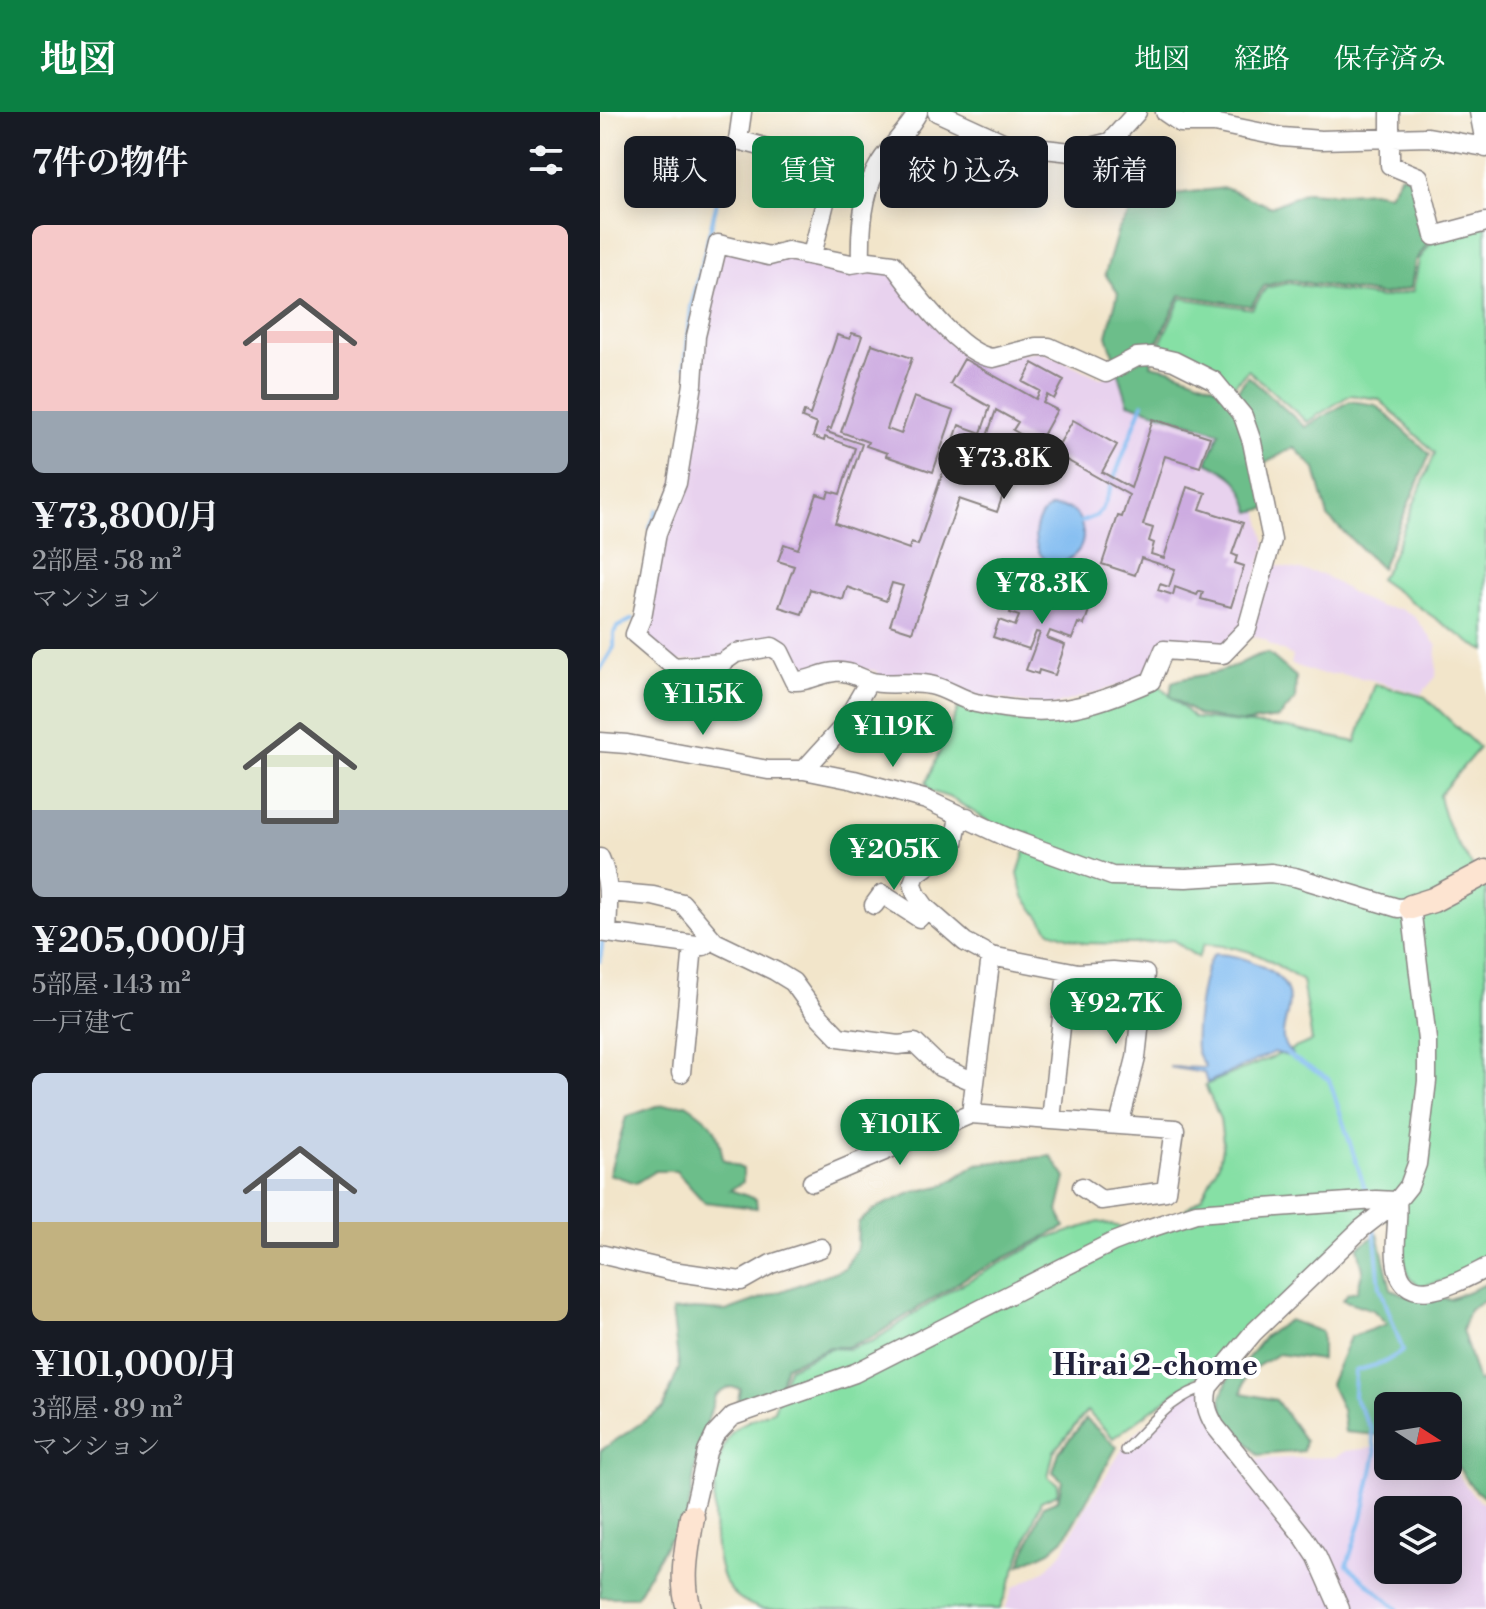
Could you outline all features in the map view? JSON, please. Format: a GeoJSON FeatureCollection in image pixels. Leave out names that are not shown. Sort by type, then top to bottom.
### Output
{"type":"FeatureCollection","features":[{"type":"Feature","properties":{"kind":"street"},"geometry":{"type":"LineString","coordinates":[[742,112],[738,140],[834,166],[812,255]]}},
{"type":"Feature","properties":{"kind":"street"},"geometry":{"type":"LineString","coordinates":[[861,262],[860,225],[873,177],[880,162],[909,128],[918,112]]}},
{"type":"Feature","properties":{"kind":"street"},"geometry":{"type":"LineString","coordinates":[[937,112],[1009,145],[1071,152],[1110,142],[1137,112]]}},
{"type":"Feature","properties":{"kind":"street"},"geometry":{"type":"LineString","coordinates":[[1165,112],[1181,123],[1214,123],[1282,137],[1321,140],[1428,137],[1485,148],[1479,112]]}},
{"type":"Feature","properties":{"kind":"street"},"geometry":{"type":"LineString","coordinates":[[1390,112],[1390,165],[1419,177],[1434,236],[1486,222]]}},
{"type":"Feature","properties":{"kind":"street"},"geometry":{"type":"LineString","coordinates":[[718,244],[769,256],[788,251],[812,255],[851,264],[869,261],[893,264],[915,294],[960,340],[986,357],[1049,347],[1106,373],[1137,357],[1152,356],[1174,361],[1214,381],[1243,416],[1252,442],[1272,540],[1247,629],[1223,654],[1164,650],[1151,681],[1087,706],[1056,712],[973,703],[936,686],[920,683],[877,684],[847,673],[835,672],[806,681],[794,681],[780,652],[772,647],[736,653],[722,663],[674,667],[635,634],[642,617],[657,533],[677,483],[693,384],[696,336],[718,244]]}},
{"type":"Feature","properties":{"kind":"street"},"geometry":{"type":"LineString","coordinates":[[804,770],[842,728],[869,681]]}},
{"type":"Feature","properties":{"kind":"street"},"geometry":{"type":"LineString","coordinates":[[600,742],[627,744],[768,770],[804,770],[927,800],[1008,838],[1112,876],[1158,878],[1271,873],[1295,877],[1398,908],[1433,900],[1486,872]]}},
{"type":"Feature","properties":{"kind":"street"},"geometry":{"type":"LineString","coordinates":[[967,817],[958,822],[953,848],[916,874],[913,883],[916,894],[926,908],[965,942],[991,956],[1067,971],[1145,974],[1136,1058],[1119,1125]]}},
{"type":"Feature","properties":{"kind":"street"},"geometry":{"type":"LineString","coordinates":[[600,858],[607,874],[609,892],[603,932],[693,946],[726,947]]}},
{"type":"Feature","properties":{"kind":"street"},"geometry":{"type":"LineString","coordinates":[[609,892],[653,896],[682,903],[715,942],[793,982],[814,1011],[839,1037],[898,1045],[915,1043],[940,1067],[975,1082]]}},
{"type":"Feature","properties":{"kind":"street"},"geometry":{"type":"LineString","coordinates":[[874,905],[882,894],[919,918],[926,908]]}},
{"type":"Feature","properties":{"kind":"street"},"geometry":{"type":"LineString","coordinates":[[1340,1609],[1317,1557],[1303,1536],[1215,1426],[1206,1409],[1208,1387],[1253,1333],[1361,1229],[1397,1201],[1409,1186],[1417,1164],[1427,1081],[1424,1000],[1411,907]]}},
{"type":"Feature","properties":{"kind":"street"},"geometry":{"type":"LineString","coordinates":[[681,1073],[693,946]]}},
{"type":"Feature","properties":{"kind":"street"},"geometry":{"type":"LineString","coordinates":[[971,1114],[991,956]]}},
{"type":"Feature","properties":{"kind":"street"},"geometry":{"type":"LineString","coordinates":[[1051,1120],[1067,971]]}},
{"type":"Feature","properties":{"kind":"street"},"geometry":{"type":"LineString","coordinates":[[812,1182],[971,1114],[1175,1129],[1166,1191],[1101,1200],[1082,1187]]}},
{"type":"Feature","properties":{"kind":"street"},"geometry":{"type":"LineString","coordinates":[[1397,1201],[1396,1257],[1402,1282],[1407,1287],[1425,1291],[1438,1289],[1486,1268]]}},
{"type":"Feature","properties":{"kind":"street"},"geometry":{"type":"LineString","coordinates":[[689,1609],[684,1593],[692,1517],[707,1452],[715,1435],[733,1416],[855,1373],[1113,1242],[1196,1213],[1397,1201]]}},
{"type":"Feature","properties":{"kind":"street"},"geometry":{"type":"LineString","coordinates":[[600,1254],[672,1271],[741,1281],[771,1264],[821,1248]]}},
{"type":"Feature","properties":{"kind":"lane"},"geometry":{"type":"LineString","coordinates":[[1125,1450],[1179,1398],[1191,1390],[1208,1387]]}},
{"type":"Feature","properties":{"kind":"shaded area"},"geometry":{"type":"Polygon","coordinates":[[[723,250],[890,270],[974,357],[1042,351],[1101,378],[1136,363],[1168,367],[1238,418],[1266,544],[1244,622],[1221,648],[1176,642],[1144,678],[1048,707],[878,679],[877,671],[832,666],[802,677],[786,652],[674,662],[642,633],[723,250]]]}},
{"type":"Feature","properties":{"kind":"shaded area"},"geometry":{"type":"Polygon","coordinates":[[[1272,565],[1322,574],[1360,598],[1381,607],[1400,609],[1415,617],[1437,646],[1436,677],[1421,694],[1372,680],[1320,674],[1291,664],[1293,656],[1266,640],[1250,635],[1272,565]]]}},
{"type":"Feature","properties":{"kind":"shaded area"},"geometry":{"type":"Polygon","coordinates":[[[1193,1386],[1216,1392],[1214,1403],[1219,1418],[1256,1459],[1336,1457],[1345,1451],[1374,1448],[1374,1480],[1462,1480],[1473,1495],[1486,1505],[1486,1609],[1005,1609],[1013,1588],[1046,1570],[1062,1552],[1128,1440],[1193,1386]]]}},
{"type":"Feature","properties":{"kind":"green space"},"geometry":{"type":"Polygon","coordinates":[[[1401,175],[1416,179],[1431,238],[1415,262],[1411,288],[1383,295],[1288,280],[1264,286],[1251,306],[1180,295],[1154,349],[1151,365],[1170,369],[1235,394],[1248,376],[1305,427],[1350,401],[1376,405],[1430,454],[1381,568],[1328,517],[1315,469],[1294,447],[1264,464],[1277,506],[1251,512],[1236,481],[1207,462],[1220,432],[1128,403],[1107,335],[1118,293],[1105,274],[1118,230],[1134,208],[1176,208],[1176,194],[1225,188],[1271,207],[1306,192],[1335,194],[1371,191],[1389,194],[1401,175]]]}},
{"type":"Feature","properties":{"kind":"green space"},"geometry":{"type":"Polygon","coordinates":[[[1486,225],[1486,651],[1379,579],[1388,566],[1435,453],[1379,399],[1350,395],[1307,422],[1248,370],[1231,389],[1157,350],[1181,298],[1252,309],[1266,288],[1289,283],[1382,298],[1413,291],[1419,260],[1433,240],[1486,225]]]}},
{"type":"Feature","properties":{"kind":"green space"},"geometry":{"type":"Polygon","coordinates":[[[1268,653],[1296,677],[1295,700],[1278,718],[1242,723],[1198,715],[1170,696],[1172,682],[1227,669],[1268,653]]]}},
{"type":"Feature","properties":{"kind":"green space"},"geometry":{"type":"Polygon","coordinates":[[[1375,684],[1425,697],[1479,748],[1439,795],[1445,819],[1456,840],[1483,881],[1486,881],[1486,1261],[1447,1280],[1421,1286],[1410,1279],[1403,1257],[1404,1228],[1373,1211],[1208,1369],[1113,1438],[1087,1411],[1054,1451],[1048,1477],[1058,1484],[1057,1494],[1041,1501],[1000,1609],[762,1609],[740,1599],[724,1580],[716,1547],[714,1502],[720,1458],[726,1441],[735,1429],[774,1410],[789,1368],[831,1348],[848,1349],[873,1341],[951,1290],[1046,1239],[1099,1222],[1151,1234],[1202,1197],[1219,1163],[1223,1142],[1220,1119],[1205,1085],[1312,1041],[1302,981],[1256,954],[1204,944],[1198,958],[1173,940],[1133,944],[1084,943],[1050,931],[1024,897],[1018,874],[1030,834],[993,824],[951,798],[930,791],[926,783],[961,702],[987,716],[991,711],[1015,722],[1022,718],[1078,714],[1160,686],[1194,718],[1288,728],[1356,742],[1375,684]]]}},
{"type":"Feature","properties":{"kind":"green space"},"geometry":{"type":"Polygon","coordinates":[[[686,1104],[713,1126],[723,1160],[743,1169],[743,1182],[730,1190],[756,1199],[757,1208],[704,1202],[676,1171],[655,1171],[636,1183],[609,1174],[626,1117],[657,1106],[686,1104]]]}},
{"type":"Feature","properties":{"kind":"green space"},"geometry":{"type":"Polygon","coordinates":[[[1051,1156],[1066,1178],[1058,1211],[1065,1227],[967,1277],[871,1338],[847,1347],[830,1347],[786,1366],[778,1394],[737,1407],[740,1388],[729,1387],[715,1396],[697,1457],[684,1539],[669,1539],[636,1597],[600,1597],[600,1451],[663,1408],[679,1368],[672,1311],[726,1311],[845,1268],[857,1248],[858,1223],[876,1208],[914,1192],[945,1185],[977,1164],[1051,1156]]]}},
{"type":"Feature","properties":{"kind":"green space"},"geometry":{"type":"Polygon","coordinates":[[[1378,1234],[1391,1289],[1406,1295],[1450,1299],[1486,1284],[1486,1300],[1469,1310],[1462,1330],[1478,1382],[1486,1377],[1486,1497],[1475,1491],[1462,1473],[1462,1392],[1374,1392],[1374,1435],[1345,1432],[1342,1409],[1330,1384],[1350,1337],[1387,1324],[1373,1310],[1343,1300],[1348,1293],[1357,1291],[1363,1270],[1358,1247],[1378,1234]]]}},
{"type":"Feature","properties":{"kind":"green space"},"geometry":{"type":"Polygon","coordinates":[[[1289,1320],[1322,1332],[1322,1360],[1278,1354],[1246,1373],[1242,1393],[1276,1400],[1305,1441],[1303,1451],[1258,1455],[1224,1416],[1221,1399],[1229,1376],[1265,1336],[1289,1320]]]}},
{"type":"Feature","properties":{"kind":"green space"},"geometry":{"type":"Polygon","coordinates":[[[1086,1419],[1117,1447],[1065,1538],[1050,1551],[1020,1565],[1043,1506],[1058,1500],[1062,1480],[1053,1472],[1059,1452],[1086,1419]]]}},
{"type":"Feature","properties":{"kind":"water"},"geometry":{"type":"Polygon","coordinates":[[[1052,507],[1075,513],[1083,535],[1078,551],[1057,567],[1041,556],[1035,538],[1039,520],[1052,507]]]}},
{"type":"Feature","properties":{"kind":"water"},"geometry":{"type":"Polygon","coordinates":[[[1215,954],[1248,960],[1277,976],[1286,988],[1289,1000],[1283,1034],[1292,1054],[1291,1057],[1274,1052],[1207,1083],[1204,1073],[1169,1067],[1205,1066],[1197,1051],[1196,1028],[1206,970],[1215,954]]]}},
{"type":"Feature","properties":{"kind":"building"},"geometry":{"type":"Polygon","coordinates":[[[852,333],[862,336],[831,429],[828,428],[827,432],[862,444],[835,523],[909,549],[911,543],[918,545],[959,425],[981,433],[990,407],[950,384],[964,359],[1036,399],[1040,391],[1023,382],[1033,363],[1064,380],[1054,399],[1047,395],[1043,403],[1057,410],[1041,439],[1057,448],[1073,420],[1117,445],[1102,472],[1131,488],[1153,419],[1210,437],[1200,467],[1165,456],[1143,525],[1153,528],[1149,541],[1154,543],[1151,554],[1164,558],[1187,487],[1206,493],[1200,509],[1243,523],[1232,554],[1237,556],[1235,563],[1244,566],[1231,607],[1201,599],[1203,592],[1199,591],[1197,595],[1175,587],[1173,595],[1158,590],[1160,584],[1169,587],[1175,569],[1141,558],[1135,575],[1102,564],[1118,516],[1122,517],[1129,495],[1013,430],[1018,422],[996,410],[976,468],[979,470],[982,462],[1011,472],[997,512],[959,499],[912,632],[890,625],[903,586],[892,583],[886,601],[847,587],[843,600],[810,589],[802,614],[779,607],[794,566],[778,561],[784,544],[798,549],[817,494],[827,497],[829,491],[840,494],[855,448],[825,437],[824,441],[813,437],[817,424],[802,418],[804,412],[810,415],[837,335],[850,339],[852,333]]]}},
{"type":"Feature","properties":{"kind":"building"},"geometry":{"type":"Polygon","coordinates":[[[872,344],[912,358],[887,429],[901,434],[914,397],[954,411],[933,472],[886,456],[887,453],[866,446],[868,442],[841,432],[872,344]]]}},
{"type":"Feature","properties":{"kind":"building"},"geometry":{"type":"Polygon","coordinates":[[[991,444],[1032,462],[1030,473],[986,457],[991,444]]]}},
{"type":"Feature","properties":{"kind":"building"},"geometry":{"type":"Polygon","coordinates":[[[1035,587],[1090,607],[1084,625],[1078,623],[1072,639],[1050,631],[1047,638],[1065,645],[1055,675],[1026,670],[1040,633],[1036,632],[1029,649],[993,637],[999,620],[1015,626],[1019,616],[1010,613],[1019,589],[1033,594],[1035,587]]]}},
{"type":"Feature","properties":{"kind":"waterway"},"geometry":{"type":"LineString","coordinates":[[685,366],[691,308],[716,208]]}},
{"type":"Feature","properties":{"kind":"waterway"},"geometry":{"type":"LineString","coordinates":[[1078,523],[1096,516],[1102,510],[1143,403]]}},
{"type":"Feature","properties":{"kind":"waterway"},"geometry":{"type":"LineString","coordinates":[[650,528],[657,510]]}},
{"type":"Feature","properties":{"kind":"waterway"},"geometry":{"type":"LineString","coordinates":[[600,670],[614,647],[617,627],[633,619]]}},
{"type":"Feature","properties":{"kind":"waterway"},"geometry":{"type":"LineString","coordinates":[[600,961],[603,937]]}},
{"type":"Feature","properties":{"kind":"waterway"},"geometry":{"type":"LineString","coordinates":[[1288,1055],[1329,1079],[1367,1195]]}},
{"type":"Feature","properties":{"kind":"waterway"},"geometry":{"type":"LineString","coordinates":[[1374,1227],[1380,1287],[1403,1351],[1383,1363],[1355,1371],[1354,1397],[1371,1429],[1376,1453],[1362,1518],[1347,1565],[1397,1609]]}},
{"type":"Feature","properties":{"kind":"district","name":"Hirai 2-chome"},"geometry":{"type":"Point","coordinates":[1155,1365]}}]}
